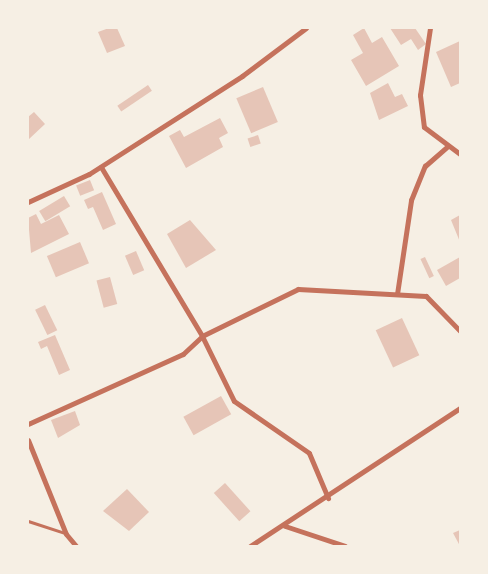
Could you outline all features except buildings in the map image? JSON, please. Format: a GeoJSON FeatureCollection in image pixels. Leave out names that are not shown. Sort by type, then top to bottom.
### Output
{"type":"FeatureCollection","features":[{"type":"Feature","properties":{"kind":"street"},"geometry":{"type":"LineString","coordinates":[[28,202],[101,167],[242,76],[306,28]]}},
{"type":"Feature","properties":{"kind":"street"},"geometry":{"type":"LineString","coordinates":[[430,28],[420,96],[424,127],[447,148],[460,154]]}},
{"type":"Feature","properties":{"kind":"street"},"geometry":{"type":"LineString","coordinates":[[397,294],[411,200],[425,166],[447,148]]}},
{"type":"Feature","properties":{"kind":"street"},"geometry":{"type":"LineString","coordinates":[[101,167],[202,336],[234,401],[309,453],[328,498]]}},
{"type":"Feature","properties":{"kind":"street"},"geometry":{"type":"LineString","coordinates":[[28,424],[183,354],[202,336],[298,289],[426,296],[460,331]]}},
{"type":"Feature","properties":{"kind":"street"},"geometry":{"type":"LineString","coordinates":[[250,546],[286,526],[460,408]]}},
{"type":"Feature","properties":{"kind":"street"},"geometry":{"type":"LineString","coordinates":[[28,440],[66,534],[76,546]]}},
{"type":"Feature","properties":{"kind":"street"},"geometry":{"type":"LineString","coordinates":[[286,526],[345,546]]}},
{"type":"Feature","properties":{"kind":"lane"},"geometry":{"type":"LineString","coordinates":[[28,521],[66,534]]}}]}
